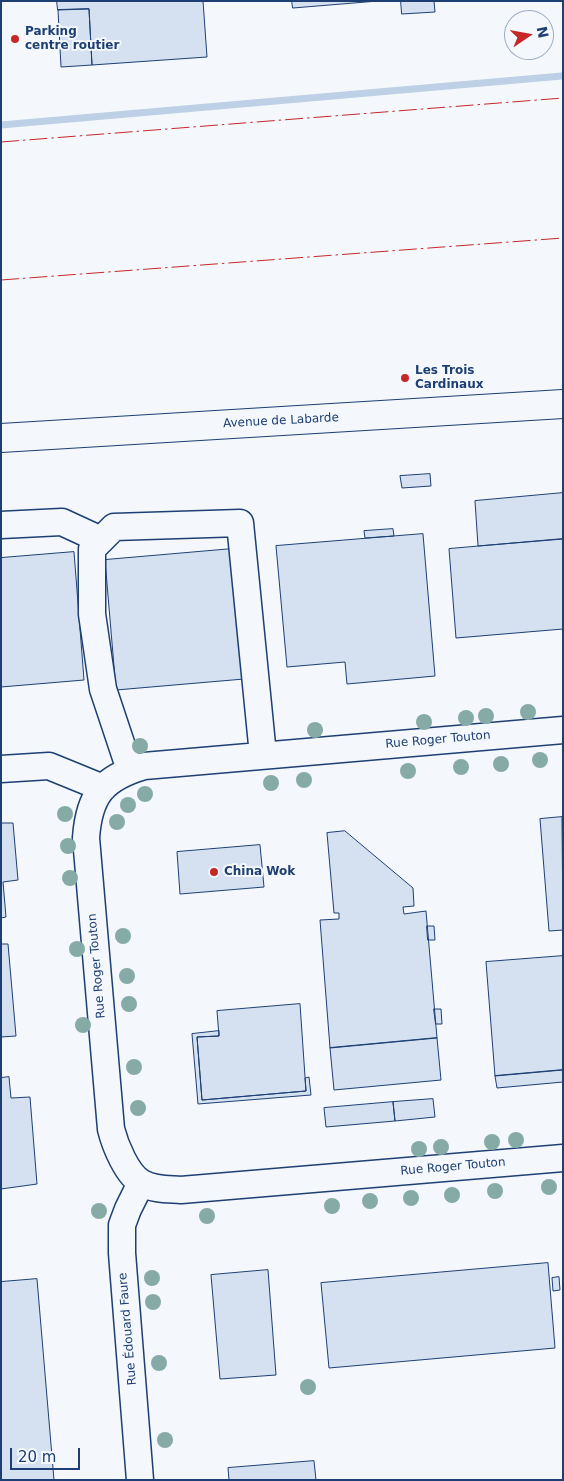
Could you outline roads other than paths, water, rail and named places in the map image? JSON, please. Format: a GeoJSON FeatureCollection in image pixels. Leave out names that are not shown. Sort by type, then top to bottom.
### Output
{"type":"FeatureCollection","features":[{"type":"Feature","properties":{"kind":"main road","name":"Avenue de Labarde"},"geometry":{"type":"LineString","coordinates":[[1,438],[562,404]]}},
{"type":"Feature","properties":{"kind":"street"},"geometry":{"type":"LineString","coordinates":[[1,526],[62,522],[101,540]]}},
{"type":"Feature","properties":{"kind":"street"},"geometry":{"type":"LineString","coordinates":[[130,770],[103,689],[92,614],[92,549],[114,528],[240,523],[263,755]]}},
{"type":"Feature","properties":{"kind":"street","name":"Rue Roger Touton"},"geometry":{"type":"LineString","coordinates":[[563,730],[144,766],[130,770],[113,779],[103,788],[95,798],[88,816],[86,838],[111,1129],[115,1143],[126,1166],[141,1183],[161,1189],[181,1190],[563,1158]]}},
{"type":"Feature","properties":{"kind":"street"},"geometry":{"type":"LineString","coordinates":[[1,769],[49,766],[103,788]]}},
{"type":"Feature","properties":{"kind":"street","name":"Rue Édouard Faure"},"geometry":{"type":"LineString","coordinates":[[140,1480],[122,1253],[122,1224],[141,1183]]}},
{"type":"Feature","properties":{"kind":"waterway"},"geometry":{"type":"LineString","coordinates":[[1,125],[562,76]]}},
{"type":"Feature","properties":{"kind":"place","name":"Parking centre routier"},"geometry":{"type":"Point","coordinates":[15,39]}},
{"type":"Feature","properties":{"kind":"place","name":"Les Trois Cardinaux"},"geometry":{"type":"Point","coordinates":[405,378]}},
{"type":"Feature","properties":{"kind":"place","name":"China Wok"},"geometry":{"type":"Point","coordinates":[214,872]}}]}
